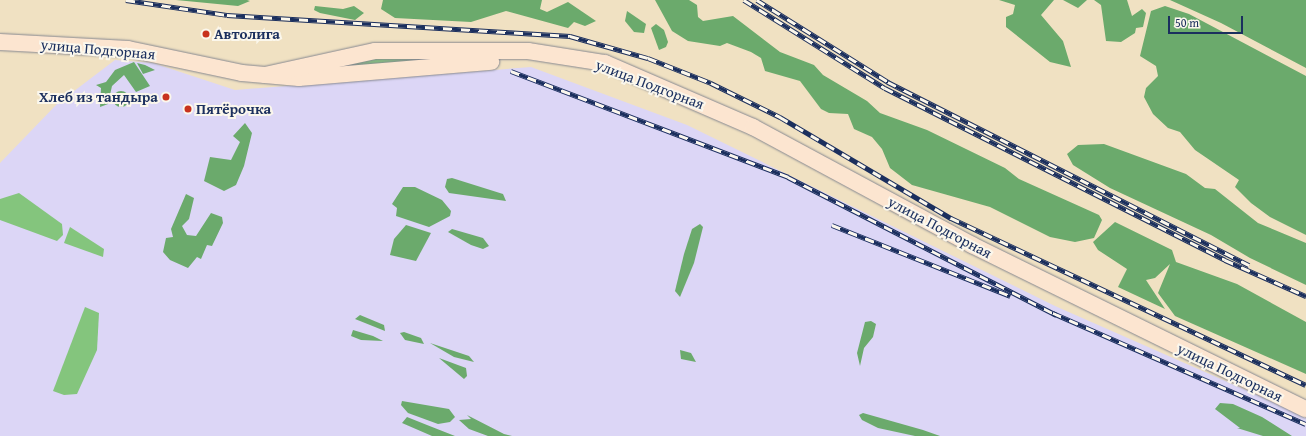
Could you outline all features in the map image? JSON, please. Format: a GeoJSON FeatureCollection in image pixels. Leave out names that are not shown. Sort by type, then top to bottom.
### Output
{"type":"FeatureCollection","features":[{"type":"Feature","properties":{"kind":"main road","name":"улица Подгорная"},"geometry":{"type":"LineString","coordinates":[[0,42],[128,49],[265,75],[307,78],[571,57]]}},
{"type":"Feature","properties":{"kind":"main road","name":"улица Подгорная"},"geometry":{"type":"LineString","coordinates":[[265,75],[375,51],[528,51],[605,63],[753,127],[972,245],[1306,409]]}},
{"type":"Feature","properties":{"kind":"shaded area"},"geometry":{"type":"Polygon","coordinates":[[[115,60],[153,63],[235,90],[531,67],[687,125],[1055,306],[1280,405],[1306,418],[1306,436],[0,436],[0,163],[57,104],[115,60]]]}},
{"type":"Feature","properties":{"kind":"green space"},"geometry":{"type":"Polygon","coordinates":[[[176,0],[247,0],[250,1],[238,6],[176,0]]]}},
{"type":"Feature","properties":{"kind":"green space"},"geometry":{"type":"Polygon","coordinates":[[[383,0],[542,0],[540,9],[547,12],[568,2],[596,21],[585,26],[574,22],[568,28],[506,11],[471,22],[395,18],[381,9],[383,0]]]}},
{"type":"Feature","properties":{"kind":"green space"},"geometry":{"type":"Polygon","coordinates":[[[655,0],[689,0],[697,5],[698,17],[703,21],[733,16],[780,52],[814,65],[823,75],[867,101],[880,113],[927,130],[1005,168],[1019,179],[1099,215],[1102,220],[1094,238],[1075,242],[1050,237],[990,207],[912,185],[890,168],[882,149],[872,137],[854,129],[848,114],[829,113],[821,109],[800,81],[765,71],[761,58],[751,52],[727,43],[720,46],[688,41],[672,31],[655,0]]]}},
{"type":"Feature","properties":{"kind":"green space"},"geometry":{"type":"Polygon","coordinates":[[[999,0],[1054,0],[1041,15],[1063,41],[1071,67],[1050,62],[1006,27],[1006,17],[1013,14],[1015,5],[999,0]]]}},
{"type":"Feature","properties":{"kind":"green space"},"geometry":{"type":"Polygon","coordinates":[[[1063,0],[1087,0],[1078,8],[1063,0]]]}},
{"type":"Feature","properties":{"kind":"green space"},"geometry":{"type":"Polygon","coordinates":[[[1094,0],[1127,0],[1132,16],[1142,9],[1146,13],[1143,27],[1136,28],[1135,33],[1121,42],[1106,41],[1101,5],[1094,0]]]}},
{"type":"Feature","properties":{"kind":"green space"},"geometry":{"type":"Polygon","coordinates":[[[1170,0],[1306,0],[1306,68],[1221,23],[1170,0]]]}},
{"type":"Feature","properties":{"kind":"green space"},"geometry":{"type":"Polygon","coordinates":[[[315,6],[343,9],[354,6],[364,13],[355,20],[320,13],[314,10],[315,6]]]}},
{"type":"Feature","properties":{"kind":"green space"},"geometry":{"type":"Polygon","coordinates":[[[1165,6],[1189,14],[1306,76],[1306,235],[1270,217],[1251,203],[1235,187],[1239,180],[1195,150],[1180,132],[1168,128],[1153,114],[1144,97],[1146,88],[1158,76],[1156,66],[1140,56],[1151,11],[1165,6]]]}},
{"type":"Feature","properties":{"kind":"green space"},"geometry":{"type":"Polygon","coordinates":[[[627,11],[646,24],[644,33],[634,32],[625,21],[627,11]]]}},
{"type":"Feature","properties":{"kind":"green space"},"geometry":{"type":"Polygon","coordinates":[[[656,24],[664,30],[668,42],[666,47],[659,50],[651,28],[656,24]]]}},
{"type":"Feature","properties":{"kind":"green space"},"geometry":{"type":"Polygon","coordinates":[[[383,55],[456,59],[296,73],[383,55]]]}},
{"type":"Feature","properties":{"kind":"green space"},"geometry":{"type":"Polygon","coordinates":[[[134,62],[150,86],[136,92],[124,75],[112,86],[108,104],[100,107],[101,88],[96,85],[106,82],[115,70],[134,62]]]}},
{"type":"Feature","properties":{"kind":"green space"},"geometry":{"type":"Polygon","coordinates":[[[137,63],[145,65],[155,70],[143,74],[137,63]]]}},
{"type":"Feature","properties":{"kind":"green space"},"geometry":{"type":"Polygon","coordinates":[[[121,91],[127,93],[129,99],[127,105],[121,107],[115,105],[113,99],[115,93],[121,91]]]}},
{"type":"Feature","properties":{"kind":"green space"},"geometry":{"type":"Polygon","coordinates":[[[245,123],[252,133],[244,166],[236,185],[224,191],[204,181],[210,157],[231,160],[240,142],[233,136],[245,123]]]}},
{"type":"Feature","properties":{"kind":"green space"},"geometry":{"type":"Polygon","coordinates":[[[1104,144],[1186,174],[1205,188],[1215,189],[1258,223],[1306,243],[1306,285],[1250,258],[1211,235],[1110,188],[1073,165],[1067,154],[1078,145],[1104,144]]]}},
{"type":"Feature","properties":{"kind":"green space"},"geometry":{"type":"Polygon","coordinates":[[[452,178],[503,194],[506,201],[449,193],[445,187],[447,179],[452,178]]]}},
{"type":"Feature","properties":{"kind":"green space"},"geometry":{"type":"Polygon","coordinates":[[[403,187],[415,187],[442,200],[451,211],[450,216],[429,227],[396,216],[397,208],[392,204],[403,187]]]}},
{"type":"Feature","properties":{"kind":"green space"},"geometry":{"type":"Polygon","coordinates":[[[19,193],[62,224],[63,235],[57,241],[0,220],[0,199],[19,193]]]}},
{"type":"Feature","properties":{"kind":"green space"},"geometry":{"type":"Polygon","coordinates":[[[186,194],[194,198],[189,219],[182,226],[187,235],[196,236],[211,213],[222,217],[223,223],[212,246],[207,245],[201,259],[197,257],[188,268],[170,260],[163,252],[166,238],[173,237],[171,229],[186,194]]]}},
{"type":"Feature","properties":{"kind":"green space"},"geometry":{"type":"Polygon","coordinates":[[[1115,222],[1172,250],[1176,262],[1237,284],[1306,322],[1306,374],[1175,316],[1158,293],[1170,264],[1155,278],[1146,280],[1165,309],[1118,287],[1127,269],[1098,250],[1093,242],[1115,222]]]}},
{"type":"Feature","properties":{"kind":"green space"},"geometry":{"type":"Polygon","coordinates":[[[700,224],[703,227],[694,263],[680,297],[675,291],[684,254],[692,229],[700,224]]]}},
{"type":"Feature","properties":{"kind":"green space"},"geometry":{"type":"Polygon","coordinates":[[[406,225],[431,233],[416,261],[390,255],[394,239],[406,225]]]}},
{"type":"Feature","properties":{"kind":"green space"},"geometry":{"type":"Polygon","coordinates":[[[70,227],[104,249],[103,257],[64,243],[70,227]]]}},
{"type":"Feature","properties":{"kind":"green space"},"geometry":{"type":"Polygon","coordinates":[[[452,229],[483,238],[489,246],[483,249],[471,245],[448,232],[452,229]]]}},
{"type":"Feature","properties":{"kind":"green space"},"geometry":{"type":"Polygon","coordinates":[[[85,307],[99,313],[97,350],[77,394],[64,395],[53,391],[85,307]]]}},
{"type":"Feature","properties":{"kind":"green space"},"geometry":{"type":"Polygon","coordinates":[[[360,315],[384,325],[385,331],[355,319],[360,315]]]}},
{"type":"Feature","properties":{"kind":"green space"},"geometry":{"type":"Polygon","coordinates":[[[871,321],[876,324],[873,337],[864,348],[860,366],[857,353],[865,322],[871,321]]]}},
{"type":"Feature","properties":{"kind":"green space"},"geometry":{"type":"Polygon","coordinates":[[[353,330],[373,336],[383,341],[361,340],[351,336],[353,330]]]}},
{"type":"Feature","properties":{"kind":"green space"},"geometry":{"type":"Polygon","coordinates":[[[404,332],[421,338],[424,344],[405,340],[400,333],[404,332]]]}},
{"type":"Feature","properties":{"kind":"green space"},"geometry":{"type":"Polygon","coordinates":[[[430,343],[469,356],[474,362],[454,357],[430,343]]]}},
{"type":"Feature","properties":{"kind":"green space"},"geometry":{"type":"Polygon","coordinates":[[[680,350],[691,353],[696,362],[681,359],[680,350]]]}},
{"type":"Feature","properties":{"kind":"green space"},"geometry":{"type":"Polygon","coordinates":[[[439,358],[466,368],[467,376],[464,379],[439,358]]]}},
{"type":"Feature","properties":{"kind":"green space"},"geometry":{"type":"Polygon","coordinates":[[[402,401],[449,409],[455,417],[450,422],[438,424],[408,413],[401,405],[402,401]]]}},
{"type":"Feature","properties":{"kind":"green space"},"geometry":{"type":"Polygon","coordinates":[[[1220,403],[1233,404],[1262,417],[1292,436],[1263,436],[1237,428],[1240,428],[1215,409],[1220,403]]]}},
{"type":"Feature","properties":{"kind":"green space"},"geometry":{"type":"Polygon","coordinates":[[[863,413],[940,436],[915,436],[878,428],[862,420],[859,415],[863,413]]]}},
{"type":"Feature","properties":{"kind":"green space"},"geometry":{"type":"Polygon","coordinates":[[[467,415],[504,434],[512,436],[488,436],[469,429],[459,420],[471,419],[467,415]]]}},
{"type":"Feature","properties":{"kind":"green space"},"geometry":{"type":"Polygon","coordinates":[[[407,417],[455,436],[432,436],[402,423],[407,417]]]}},
{"type":"Feature","properties":{"kind":"railway"},"geometry":{"type":"LineString","coordinates":[[126,0],[227,15],[570,36],[648,58],[711,83],[780,117],[951,218],[1306,385]]}},
{"type":"Feature","properties":{"kind":"railway"},"geometry":{"type":"LineString","coordinates":[[744,0],[885,88],[1225,260],[1306,296]]}},
{"type":"Feature","properties":{"kind":"railway"},"geometry":{"type":"LineString","coordinates":[[757,0],[888,82],[1249,265]]}},
{"type":"Feature","properties":{"kind":"railway"},"geometry":{"type":"LineString","coordinates":[[511,71],[788,177],[1057,315]]}},
{"type":"Feature","properties":{"kind":"railway"},"geometry":{"type":"LineString","coordinates":[[832,225],[1010,296]]}},
{"type":"Feature","properties":{"kind":"railway"},"geometry":{"type":"LineString","coordinates":[[1053,313],[1306,424]]}},
{"type":"Feature","properties":{"kind":"place","name":"Автолига"},"geometry":{"type":"Point","coordinates":[206,34]}},
{"type":"Feature","properties":{"kind":"place","name":"Хлеб из тандыра"},"geometry":{"type":"Point","coordinates":[166,97]}},
{"type":"Feature","properties":{"kind":"place","name":"Пятёрочка"},"geometry":{"type":"Point","coordinates":[188,109]}}]}
